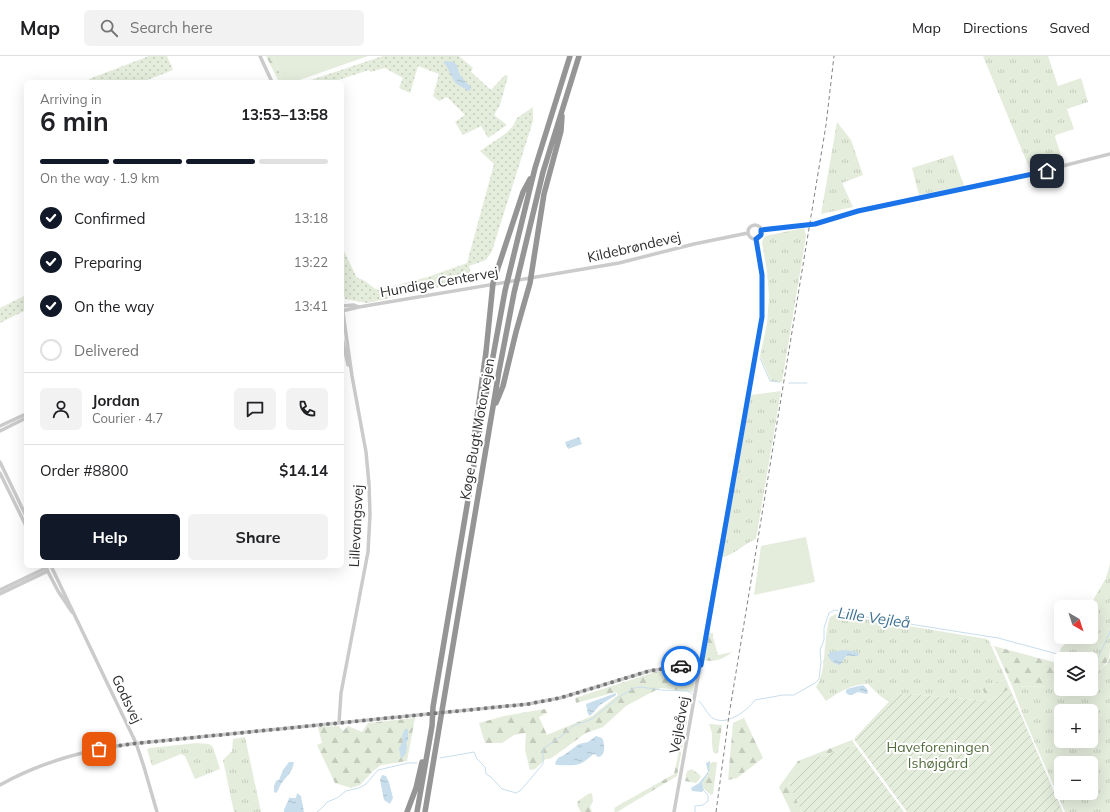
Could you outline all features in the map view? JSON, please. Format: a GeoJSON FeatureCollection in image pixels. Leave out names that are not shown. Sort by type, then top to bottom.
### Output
{"type":"FeatureCollection","features":[{"type":"Feature","properties":{"kind":"highway","name":"Køge Bugt Motorvejen"},"geometry":{"type":"LineString","coordinates":[[417,812],[476,451],[504,297],[535,168],[570,56]]}},
{"type":"Feature","properties":{"kind":"highway","name":"Køge Bugt Motorvejen"},"geometry":{"type":"LineString","coordinates":[[424,812],[507,324],[525,242],[543,172],[579,56]]}},
{"type":"Feature","properties":{"kind":"highway"},"geometry":{"type":"LineString","coordinates":[[492,412],[503,386],[516,332],[532,277],[544,194],[561,131],[563,104]]}},
{"type":"Feature","properties":{"kind":"highway"},"geometry":{"type":"LineString","coordinates":[[476,451],[475,431],[486,352],[493,283],[523,192],[535,168]]}},
{"type":"Feature","properties":{"kind":"highway"},"geometry":{"type":"LineString","coordinates":[[407,812],[416,788],[433,707]]}},
{"type":"Feature","properties":{"kind":"street"},"geometry":{"type":"LineString","coordinates":[[260,56],[271,80]]}},
{"type":"Feature","properties":{"kind":"street"},"geometry":{"type":"LineString","coordinates":[[761,230],[761,235],[756,239],[751,238],[748,233],[750,228],[753,226],[759,227],[761,230],[815,224],[858,211],[1019,178],[1110,154]]}},
{"type":"Feature","properties":{"kind":"street","name":"Kildebrøndevej"},"geometry":{"type":"LineString","coordinates":[[523,278],[619,263],[694,244],[748,233]]}},
{"type":"Feature","properties":{"kind":"street","name":"Vejleåvej"},"geometry":{"type":"LineString","coordinates":[[674,812],[762,317],[762,275],[756,239]]}},
{"type":"Feature","properties":{"kind":"street","name":"Hundige Centervej"},"geometry":{"type":"LineString","coordinates":[[344,311],[523,278]]}},
{"type":"Feature","properties":{"kind":"street","name":"Hundige Centervej"},"geometry":{"type":"LineString","coordinates":[[344,306],[354,305],[359,307]]}},
{"type":"Feature","properties":{"kind":"street","name":"Lillevangsvej"},"geometry":{"type":"LineString","coordinates":[[339,723],[340,693],[368,552],[370,514],[367,465],[344,324]]}},
{"type":"Feature","properties":{"kind":"street","name":"Lillevangsvej"},"geometry":{"type":"LineString","coordinates":[[344,346],[352,377]]}},
{"type":"Feature","properties":{"kind":"street"},"geometry":{"type":"LineString","coordinates":[[0,426],[24,415]]}},
{"type":"Feature","properties":{"kind":"street"},"geometry":{"type":"LineString","coordinates":[[0,431],[24,419]]}},
{"type":"Feature","properties":{"kind":"street"},"geometry":{"type":"LineString","coordinates":[[0,462],[24,512]]}},
{"type":"Feature","properties":{"kind":"street"},"geometry":{"type":"LineString","coordinates":[[0,473],[24,522]]}},
{"type":"Feature","properties":{"kind":"street"},"geometry":{"type":"LineString","coordinates":[[0,590],[41,568]]}},
{"type":"Feature","properties":{"kind":"street","name":"Godsvej"},"geometry":{"type":"LineString","coordinates":[[46,568],[58,591],[78,622]]}},
{"type":"Feature","properties":{"kind":"street"},"geometry":{"type":"LineString","coordinates":[[0,594],[48,572],[50,568]]}},
{"type":"Feature","properties":{"kind":"street","name":"Godsvej"},"geometry":{"type":"LineString","coordinates":[[52,568],[136,743],[157,812]]}},
{"type":"Feature","properties":{"kind":"street"},"geometry":{"type":"LineString","coordinates":[[0,785],[29,770],[61,758],[99,749],[136,743],[528,704],[553,700],[649,671],[696,664],[701,665]]}},
{"type":"Feature","properties":{"kind":"green space"},"geometry":{"type":"Polygon","coordinates":[[[149,56],[167,56],[173,70],[147,80],[89,79],[149,56]]]}},
{"type":"Feature","properties":{"kind":"green space"},"geometry":{"type":"Polygon","coordinates":[[[266,56],[273,56],[282,80],[278,80],[266,56]]]}},
{"type":"Feature","properties":{"kind":"green space"},"geometry":{"type":"Polygon","coordinates":[[[273,56],[368,56],[300,80],[282,80],[273,56]]]}},
{"type":"Feature","properties":{"kind":"green space"},"geometry":{"type":"Polygon","coordinates":[[[383,56],[459,56],[473,68],[471,72],[491,90],[505,75],[508,76],[500,105],[494,115],[507,125],[488,138],[481,126],[463,135],[455,122],[465,115],[447,97],[439,101],[433,96],[439,74],[418,66],[410,93],[399,88],[403,78],[385,68],[370,72],[369,70],[338,80],[311,80],[383,56]]]}},
{"type":"Feature","properties":{"kind":"green space"},"geometry":{"type":"Polygon","coordinates":[[[983,56],[1048,56],[1058,86],[1081,78],[1088,102],[1067,109],[1074,129],[1056,135],[1055,137],[1064,164],[1031,172],[983,56]]]}},
{"type":"Feature","properties":{"kind":"green space"},"geometry":{"type":"Polygon","coordinates":[[[533,107],[533,121],[492,251],[486,260],[469,266],[472,280],[367,303],[345,299],[344,251],[357,278],[363,280],[378,290],[428,277],[467,263],[494,164],[480,151],[505,134],[513,126],[517,118],[533,107]]]}},
{"type":"Feature","properties":{"kind":"green space"},"geometry":{"type":"Polygon","coordinates":[[[837,122],[851,140],[863,175],[842,183],[853,207],[821,214],[837,122]]]}},
{"type":"Feature","properties":{"kind":"green space"},"geometry":{"type":"Polygon","coordinates":[[[953,155],[964,186],[919,195],[912,168],[953,155]]]}},
{"type":"Feature","properties":{"kind":"green space"},"geometry":{"type":"Polygon","coordinates":[[[804,228],[806,236],[782,382],[771,381],[760,356],[767,324],[769,297],[767,271],[762,242],[765,236],[804,228]]]}},
{"type":"Feature","properties":{"kind":"green space"},"geometry":{"type":"Polygon","coordinates":[[[24,296],[24,311],[0,323],[0,308],[24,296]]]}},
{"type":"Feature","properties":{"kind":"green space"},"geometry":{"type":"Polygon","coordinates":[[[781,391],[756,539],[724,557],[722,555],[751,395],[781,391]]]}},
{"type":"Feature","properties":{"kind":"green space"},"geometry":{"type":"Polygon","coordinates":[[[806,537],[815,582],[754,595],[761,546],[806,537]]]}},
{"type":"Feature","properties":{"kind":"green space"},"geometry":{"type":"Polygon","coordinates":[[[1110,564],[1110,643],[1098,670],[1098,652],[1060,652],[1065,644],[1098,644],[1098,600],[1093,600],[1106,578],[1110,564]]]}},
{"type":"Feature","properties":{"kind":"green space"},"geometry":{"type":"Polygon","coordinates":[[[836,614],[987,639],[1006,679],[984,687],[983,690],[988,701],[897,693],[889,702],[868,684],[862,684],[851,687],[826,701],[816,687],[822,673],[826,634],[830,617],[836,614]]]}},
{"type":"Feature","properties":{"kind":"green space"},"geometry":{"type":"Polygon","coordinates":[[[709,633],[713,633],[718,655],[732,652],[719,660],[704,660],[709,633]]]}},
{"type":"Feature","properties":{"kind":"green space"},"geometry":{"type":"Polygon","coordinates":[[[1110,643],[1110,652],[1107,662],[1101,668],[1098,670],[1110,643]]]}},
{"type":"Feature","properties":{"kind":"green space"},"geometry":{"type":"Polygon","coordinates":[[[994,646],[1054,662],[1054,686],[1012,686],[994,646]]]}},
{"type":"Feature","properties":{"kind":"green space"},"geometry":{"type":"Polygon","coordinates":[[[1110,657],[1110,812],[1065,812],[1060,800],[1098,800],[1098,756],[1054,756],[1054,787],[1012,686],[1054,686],[1054,696],[1098,696],[1098,670],[1107,664],[1110,657]]]}},
{"type":"Feature","properties":{"kind":"green space"},"geometry":{"type":"Polygon","coordinates":[[[688,668],[696,672],[693,692],[661,688],[652,692],[626,706],[603,727],[586,733],[553,757],[546,759],[535,769],[530,770],[525,750],[526,733],[514,735],[502,743],[485,743],[479,723],[504,716],[545,709],[547,713],[539,717],[547,735],[592,716],[618,695],[616,692],[576,703],[575,698],[655,672],[688,668]]]}},
{"type":"Feature","properties":{"kind":"green space"},"geometry":{"type":"Polygon","coordinates":[[[1006,679],[1010,689],[988,701],[983,690],[984,687],[1006,679]]]}},
{"type":"Feature","properties":{"kind":"green space","name":"Haveforeningen Ishøjgård"},"geometry":{"type":"Polygon","coordinates":[[[1010,689],[1054,791],[1054,800],[1058,800],[1063,812],[907,812],[854,739],[897,693],[988,701],[1010,689]]]}},
{"type":"Feature","properties":{"kind":"green space"},"geometry":{"type":"Polygon","coordinates":[[[415,718],[407,761],[381,765],[360,785],[351,788],[335,783],[317,745],[322,743],[318,727],[339,726],[343,731],[348,726],[362,732],[368,723],[415,718]]]}},
{"type":"Feature","properties":{"kind":"green space"},"geometry":{"type":"Polygon","coordinates":[[[744,718],[763,758],[737,778],[728,780],[733,723],[744,718]]]}},
{"type":"Feature","properties":{"kind":"green space"},"geometry":{"type":"Polygon","coordinates":[[[686,719],[687,721],[677,776],[617,812],[614,812],[614,808],[674,774],[686,719]]]}},
{"type":"Feature","properties":{"kind":"green space"},"geometry":{"type":"Polygon","coordinates":[[[709,724],[722,725],[718,752],[716,754],[713,752],[712,733],[709,724]]]}},
{"type":"Feature","properties":{"kind":"green space"},"geometry":{"type":"Polygon","coordinates":[[[245,737],[261,812],[234,812],[223,760],[232,751],[233,739],[245,737]]]}},
{"type":"Feature","properties":{"kind":"green space"},"geometry":{"type":"Polygon","coordinates":[[[852,740],[855,745],[818,757],[789,783],[802,812],[791,812],[779,787],[798,761],[852,740]]]}},
{"type":"Feature","properties":{"kind":"green space"},"geometry":{"type":"Polygon","coordinates":[[[197,743],[209,744],[213,747],[220,769],[195,779],[185,756],[181,754],[152,766],[147,749],[197,743]]]}},
{"type":"Feature","properties":{"kind":"green space"},"geometry":{"type":"Polygon","coordinates":[[[855,745],[904,812],[802,812],[789,784],[802,765],[818,757],[855,745]]]}},
{"type":"Feature","properties":{"kind":"green space"},"geometry":{"type":"Polygon","coordinates":[[[713,762],[717,763],[713,794],[711,795],[704,789],[702,783],[709,772],[709,764],[713,762]]]}},
{"type":"Feature","properties":{"kind":"green space"},"geometry":{"type":"Polygon","coordinates":[[[692,769],[701,776],[696,783],[685,781],[687,771],[692,769]]]}},
{"type":"Feature","properties":{"kind":"green space"},"geometry":{"type":"Polygon","coordinates":[[[592,793],[593,801],[590,807],[592,812],[581,812],[577,805],[578,801],[592,793]]]}},
{"type":"Feature","properties":{"kind":"water"},"geometry":{"type":"Polygon","coordinates":[[[444,61],[453,62],[457,65],[462,77],[471,87],[470,90],[468,91],[455,82],[444,61]]]}},
{"type":"Feature","properties":{"kind":"water"},"geometry":{"type":"Polygon","coordinates":[[[579,437],[582,444],[568,449],[565,442],[579,437]]]}},
{"type":"Feature","properties":{"kind":"water"},"geometry":{"type":"Polygon","coordinates":[[[845,650],[858,652],[858,656],[846,656],[839,665],[832,662],[828,656],[830,652],[845,650]]]}},
{"type":"Feature","properties":{"kind":"water"},"geometry":{"type":"Polygon","coordinates":[[[863,685],[867,689],[867,694],[858,692],[849,695],[846,693],[847,689],[863,685]]]}},
{"type":"Feature","properties":{"kind":"water"},"geometry":{"type":"Polygon","coordinates":[[[616,693],[616,695],[600,705],[590,716],[588,714],[586,704],[616,693]]]}},
{"type":"Feature","properties":{"kind":"water"},"geometry":{"type":"Polygon","coordinates":[[[405,729],[408,729],[408,740],[406,743],[406,753],[401,758],[399,748],[403,741],[402,736],[405,729]]]}},
{"type":"Feature","properties":{"kind":"water"},"geometry":{"type":"Polygon","coordinates":[[[596,736],[602,738],[604,743],[604,752],[601,756],[598,757],[593,754],[584,762],[576,765],[556,765],[555,763],[558,758],[579,744],[588,742],[596,736]]]}},
{"type":"Feature","properties":{"kind":"water"},"geometry":{"type":"Polygon","coordinates":[[[710,761],[709,772],[702,783],[704,790],[702,792],[692,791],[691,788],[699,783],[708,772],[706,763],[710,761]]]}},
{"type":"Feature","properties":{"kind":"water"},"geometry":{"type":"Polygon","coordinates":[[[289,762],[294,762],[292,769],[276,793],[274,792],[274,786],[276,781],[279,780],[283,770],[289,762]]]}},
{"type":"Feature","properties":{"kind":"water"},"geometry":{"type":"Polygon","coordinates":[[[382,775],[386,776],[389,782],[393,798],[390,804],[384,800],[380,780],[382,775]]]}},
{"type":"Feature","properties":{"kind":"water"},"geometry":{"type":"Polygon","coordinates":[[[297,793],[301,796],[304,812],[284,812],[290,796],[290,798],[296,798],[297,793]]]}},
{"type":"Feature","properties":{"kind":"waterway"},"geometry":{"type":"LineString","coordinates":[[760,358],[770,381],[780,382]]}},
{"type":"Feature","properties":{"kind":"waterway"},"geometry":{"type":"LineString","coordinates":[[789,383],[807,383]]}},
{"type":"Feature","properties":{"kind":"waterway","name":"Lille Vejleå"},"geometry":{"type":"LineString","coordinates":[[699,701],[710,716],[722,721],[735,717],[747,709],[755,700],[783,695],[794,695],[815,683],[819,679],[821,662],[820,650],[824,640],[824,628],[829,613],[835,610],[853,615],[998,638],[1054,653]]}},
{"type":"Feature","properties":{"kind":"waterway","name":"Lille Vejleå"},"geometry":{"type":"LineString","coordinates":[[1098,658],[1110,631]]}},
{"type":"Feature","properties":{"kind":"waterway","name":"Lille Vejleå"},"geometry":{"type":"LineString","coordinates":[[440,758],[474,752],[477,759],[485,767],[486,774],[491,777],[502,789],[516,793],[521,790],[543,764],[543,749],[573,726],[592,719],[619,697],[634,688],[641,687],[661,690],[688,691],[692,694]]}},
{"type":"Feature","properties":{"kind":"waterway","name":"Lille Vejleå"},"geometry":{"type":"LineString","coordinates":[[317,812],[327,802],[337,798],[346,791],[359,788],[366,784],[378,770],[408,763],[417,763]]}},
{"type":"Feature","properties":{"kind":"waterway"},"geometry":{"type":"LineString","coordinates":[[695,812],[695,806],[703,805],[708,801],[708,795],[704,791]]}},
{"type":"Feature","properties":{"kind":"railway"},"geometry":{"type":"LineString","coordinates":[[716,812],[729,715],[826,125],[834,56]]}},
{"type":"Feature","properties":{"kind":"way so far"},"geometry":{"type":"LineString","coordinates":[[99,749],[130,744],[528,704],[590,690],[649,671],[681,666]]}},
{"type":"Feature","properties":{"kind":"route"},"geometry":{"type":"LineString","coordinates":[[681,666],[696,664],[701,665],[762,317],[762,275],[756,239],[760,237],[762,233],[761,230],[815,224],[858,211],[1047,171]]}}]}
